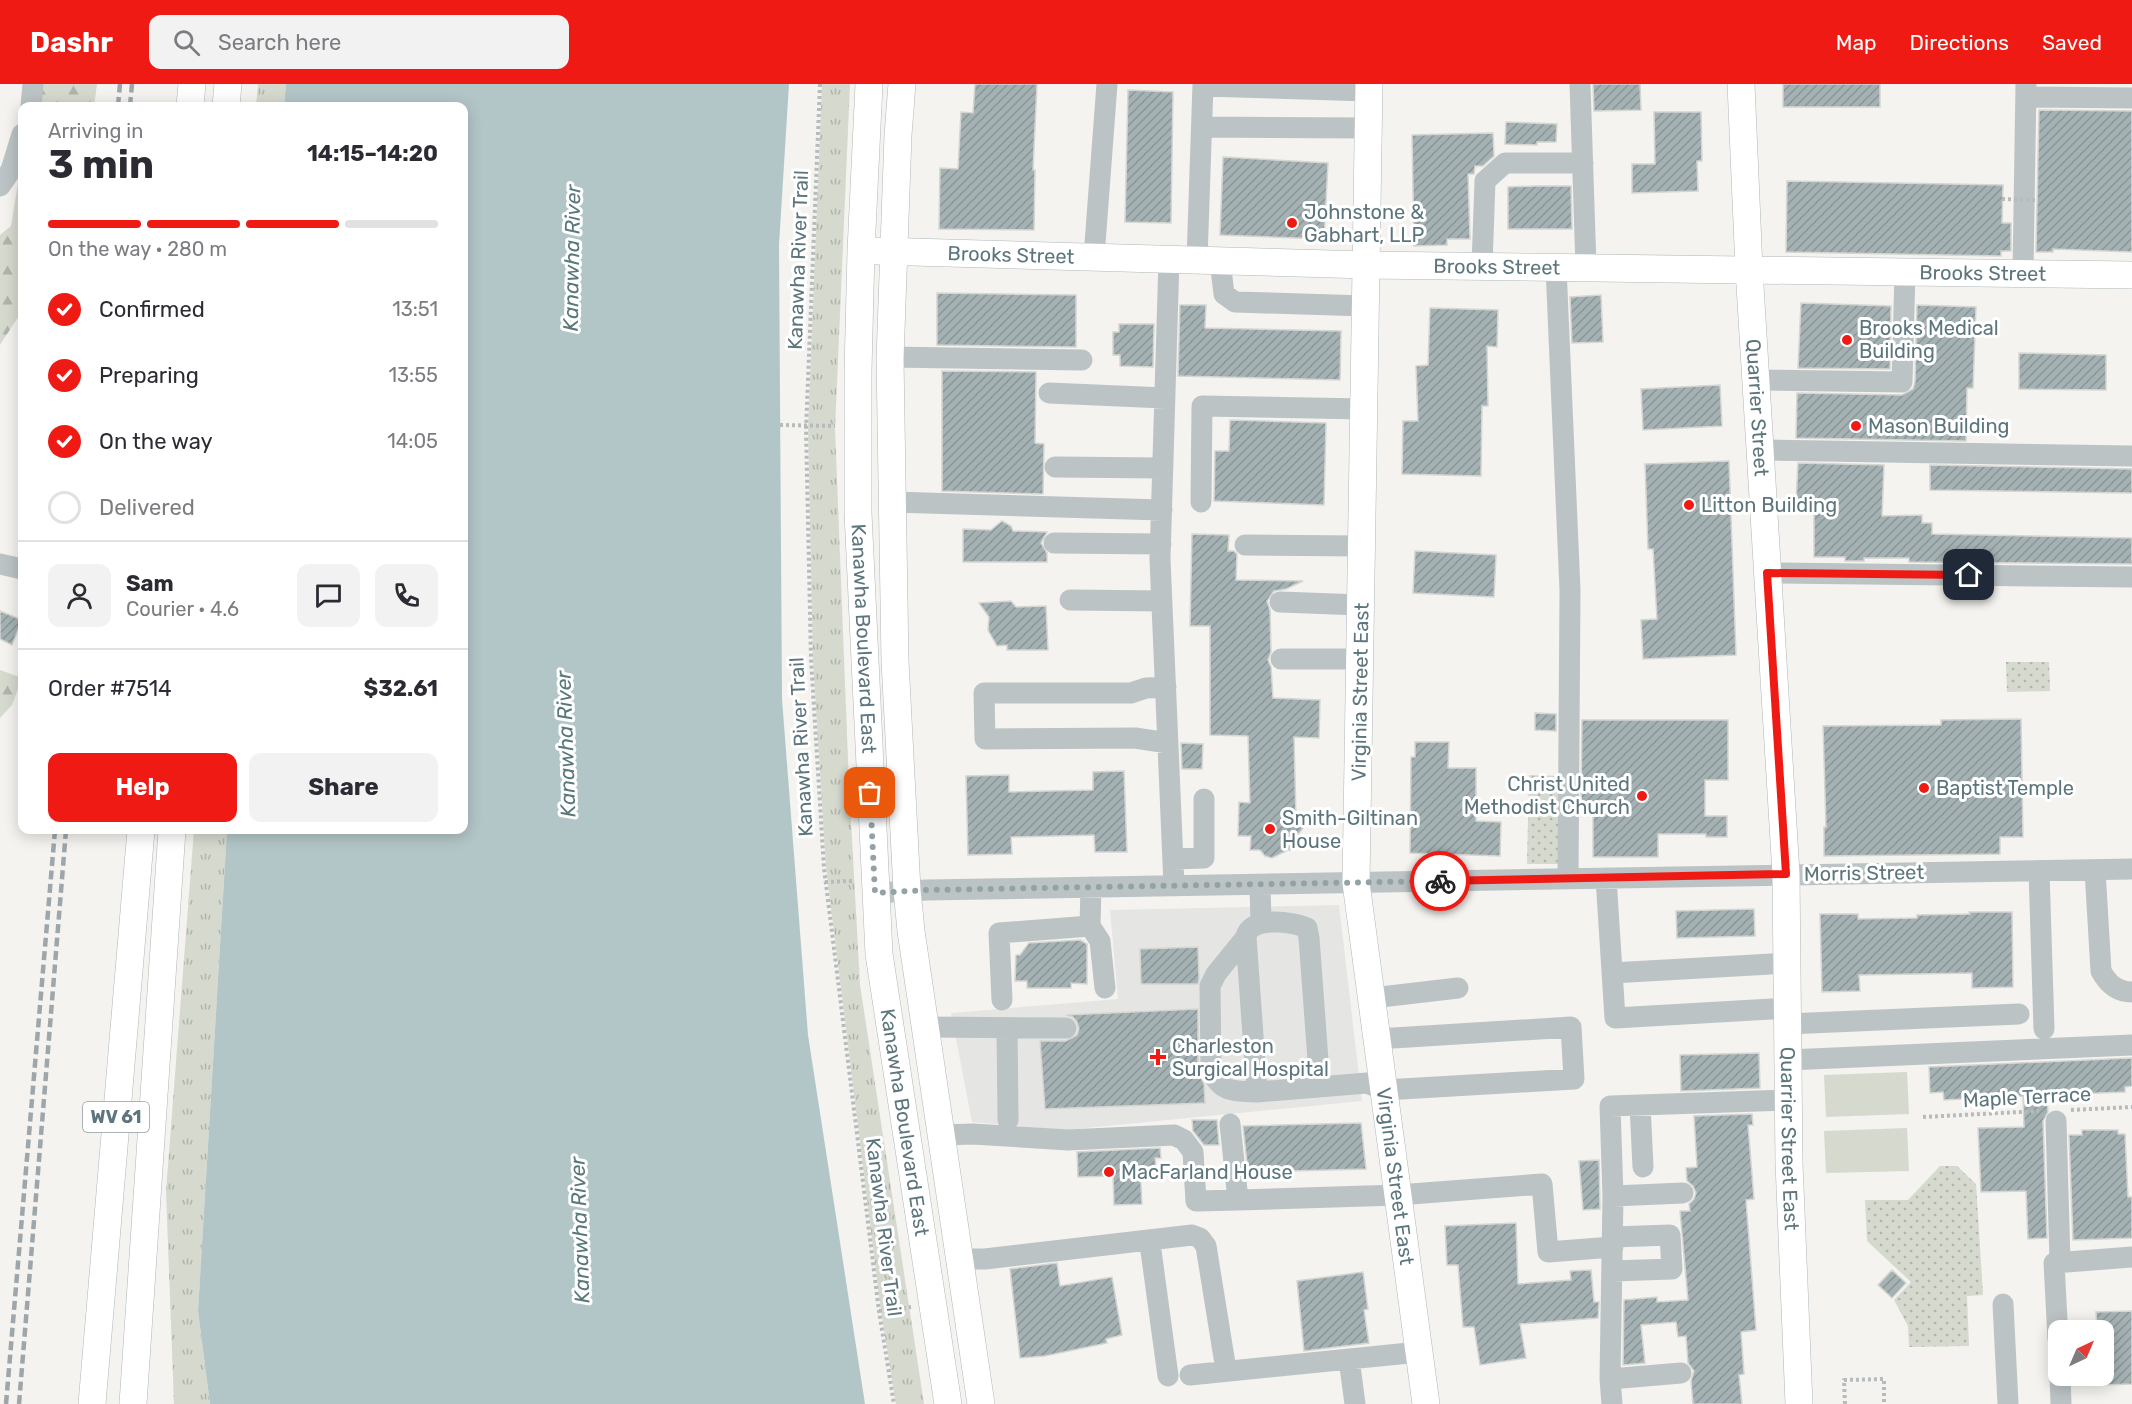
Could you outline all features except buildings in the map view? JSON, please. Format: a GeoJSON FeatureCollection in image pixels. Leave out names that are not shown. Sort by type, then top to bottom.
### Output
{"type":"FeatureCollection","features":[{"type":"Feature","properties":{"kind":"main road"},"geometry":{"type":"LineString","coordinates":[[190,102],[192,84]]}},
{"type":"Feature","properties":{"kind":"main road"},"geometry":{"type":"LineString","coordinates":[[226,102],[228,84]]}},
{"type":"Feature","properties":{"kind":"main road","name":"Kanawha Boulevard East"},"geometry":{"type":"LineString","coordinates":[[869,84],[858,371],[858,513],[868,887],[948,1404]]}},
{"type":"Feature","properties":{"kind":"main road","name":"Kanawha Boulevard East"},"geometry":{"type":"LineString","coordinates":[[902,84],[890,357],[895,661],[907,890],[981,1404]]}},
{"type":"Feature","properties":{"kind":"main road","name":"Quarrier Street"},"geometry":{"type":"LineString","coordinates":[[1742,84],[1749,269],[1786,874]]}},
{"type":"Feature","properties":{"kind":"main road","name":"Virginia Street East"},"geometry":{"type":"LineString","coordinates":[[1369,87],[1356,883],[1426,1404]]}},
{"type":"Feature","properties":{"kind":"main road","name":"Brooks Street"},"geometry":{"type":"LineString","coordinates":[[861,251],[1367,265],[2132,275]]}},
{"type":"Feature","properties":{"kind":"main road","name":"WV 61"},"geometry":{"type":"LineString","coordinates":[[92,1404],[141,834]]}},
{"type":"Feature","properties":{"kind":"main road","name":"WV 61"},"geometry":{"type":"LineString","coordinates":[[133,1404],[172,834]]}},
{"type":"Feature","properties":{"kind":"main road","name":"Quarrier Street East"},"geometry":{"type":"LineString","coordinates":[[1786,874],[1789,1162],[1799,1404]]}},
{"type":"Feature","properties":{"kind":"street"},"geometry":{"type":"LineString","coordinates":[[31,102],[33,84]]}},
{"type":"Feature","properties":{"kind":"street"},"geometry":{"type":"LineString","coordinates":[[1094,257],[1107,84]]}},
{"type":"Feature","properties":{"kind":"street"},"geometry":{"type":"LineString","coordinates":[[1581,84],[1586,267]]}},
{"type":"Feature","properties":{"kind":"street"},"geometry":{"type":"LineString","coordinates":[[1366,306],[1235,302],[1224,294],[1209,260],[1202,127],[1203,85],[1369,87]]}},
{"type":"Feature","properties":{"kind":"street"},"geometry":{"type":"LineString","coordinates":[[2023,273],[2026,90],[2132,98]]}},
{"type":"Feature","properties":{"kind":"street"},"geometry":{"type":"LineString","coordinates":[[1202,127],[1368,128]]}},
{"type":"Feature","properties":{"kind":"street"},"geometry":{"type":"LineString","coordinates":[[0,186],[11,170],[18,147]]}},
{"type":"Feature","properties":{"kind":"street"},"geometry":{"type":"LineString","coordinates":[[1482,266],[1485,181],[1497,168],[1504,162],[1583,163]]}},
{"type":"Feature","properties":{"kind":"street"},"geometry":{"type":"LineString","coordinates":[[1169,259],[1161,544],[1174,886]]}},
{"type":"Feature","properties":{"kind":"street"},"geometry":{"type":"LineString","coordinates":[[1556,267],[1570,590],[1568,879]]}},
{"type":"Feature","properties":{"kind":"street"},"geometry":{"type":"LineString","coordinates":[[1756,380],[1902,382],[1905,272]]}},
{"type":"Feature","properties":{"kind":"street"},"geometry":{"type":"LineString","coordinates":[[890,357],[1082,360]]}},
{"type":"Feature","properties":{"kind":"street"},"geometry":{"type":"LineString","coordinates":[[1049,393],[1165,398]]}},
{"type":"Feature","properties":{"kind":"street"},"geometry":{"type":"LineString","coordinates":[[1201,502],[1202,406],[1365,409]]}},
{"type":"Feature","properties":{"kind":"street"},"geometry":{"type":"LineString","coordinates":[[1760,450],[2132,456]]}},
{"type":"Feature","properties":{"kind":"street"},"geometry":{"type":"LineString","coordinates":[[1055,467],[1163,468]]}},
{"type":"Feature","properties":{"kind":"street"},"geometry":{"type":"LineString","coordinates":[[892,502],[1162,510]]}},
{"type":"Feature","properties":{"kind":"street"},"geometry":{"type":"LineString","coordinates":[[1054,543],[1161,544]]}},
{"type":"Feature","properties":{"kind":"street"},"geometry":{"type":"LineString","coordinates":[[1245,545],[1362,546]]}},
{"type":"Feature","properties":{"kind":"street"},"geometry":{"type":"LineString","coordinates":[[0,564],[18,568]]}},
{"type":"Feature","properties":{"kind":"street"},"geometry":{"type":"LineString","coordinates":[[1767,573],[2132,577]]}},
{"type":"Feature","properties":{"kind":"street"},"geometry":{"type":"LineString","coordinates":[[1070,600],[1162,600]]}},
{"type":"Feature","properties":{"kind":"street"},"geometry":{"type":"LineString","coordinates":[[1280,602],[1361,605]]}},
{"type":"Feature","properties":{"kind":"street"},"geometry":{"type":"LineString","coordinates":[[1281,659],[1360,659]]}},
{"type":"Feature","properties":{"kind":"street"},"geometry":{"type":"LineString","coordinates":[[1166,687],[1146,688],[1131,693],[984,693],[986,739],[1135,738],[1168,743]]}},
{"type":"Feature","properties":{"kind":"street"},"geometry":{"type":"LineString","coordinates":[[1173,858],[1204,858],[1204,799]]}},
{"type":"Feature","properties":{"kind":"street","name":"Morris Street"},"geometry":{"type":"LineString","coordinates":[[868,887],[907,890],[1260,885],[2132,869]]}},
{"type":"Feature","properties":{"kind":"street"},"geometry":{"type":"LineString","coordinates":[[2095,870],[2101,971],[2106,980],[2115,988],[2132,992]]}},
{"type":"Feature","properties":{"kind":"street"},"geometry":{"type":"LineString","coordinates":[[2039,871],[2044,1029]]}},
{"type":"Feature","properties":{"kind":"street"},"geometry":{"type":"LineString","coordinates":[[1606,878],[1615,1018],[2019,1014]]}},
{"type":"Feature","properties":{"kind":"street"},"geometry":{"type":"LineString","coordinates":[[1260,885],[1262,923]]}},
{"type":"Feature","properties":{"kind":"street"},"geometry":{"type":"LineString","coordinates":[[1091,887],[1090,926],[1100,941],[1105,988]]}},
{"type":"Feature","properties":{"kind":"street"},"geometry":{"type":"LineString","coordinates":[[1320,1087],[1309,938],[1306,928],[1291,922],[1262,923],[1250,928],[1246,938],[1216,974],[1210,986],[1211,1071],[1216,1081],[1231,1091],[1257,1092],[1320,1087],[1367,1083],[1384,1090],[1574,1079],[1571,1027],[1377,1039]]}},
{"type":"Feature","properties":{"kind":"street"},"geometry":{"type":"LineString","coordinates":[[1002,1000],[999,933],[1090,926]]}},
{"type":"Feature","properties":{"kind":"street"},"geometry":{"type":"LineString","coordinates":[[1246,938],[1257,1092]]}},
{"type":"Feature","properties":{"kind":"street"},"geometry":{"type":"LineString","coordinates":[[1612,973],[1786,963]]}},
{"type":"Feature","properties":{"kind":"street"},"geometry":{"type":"LineString","coordinates":[[1372,998],[1458,988]]}},
{"type":"Feature","properties":{"kind":"street"},"geometry":{"type":"LineString","coordinates":[[925,1027],[1066,1028]]}},
{"type":"Feature","properties":{"kind":"street"},"geometry":{"type":"LineString","coordinates":[[1007,1028],[1008,1120]]}},
{"type":"Feature","properties":{"kind":"street"},"geometry":{"type":"LineString","coordinates":[[1788,1060],[2132,1045]]}},
{"type":"Feature","properties":{"kind":"street"},"geometry":{"type":"LineString","coordinates":[[1612,1404],[1610,1379],[1613,1196],[1610,1106],[1788,1100]]}},
{"type":"Feature","properties":{"kind":"street"},"geometry":{"type":"LineString","coordinates":[[1640,1105],[1643,1167]]}},
{"type":"Feature","properties":{"kind":"street"},"geometry":{"type":"LineString","coordinates":[[2056,1114],[2060,1262]]}},
{"type":"Feature","properties":{"kind":"street"},"geometry":{"type":"LineString","coordinates":[[1230,1124],[1238,1200]]}},
{"type":"Feature","properties":{"kind":"street"},"geometry":{"type":"LineString","coordinates":[[941,1135],[973,1134],[1068,1140],[1174,1135],[1184,1140],[1193,1152],[1196,1201],[1398,1195],[1542,1184],[1548,1252],[1670,1235],[1672,1269],[1612,1271]]}},
{"type":"Feature","properties":{"kind":"street"},"geometry":{"type":"LineString","coordinates":[[1613,1196],[1683,1193]]}},
{"type":"Feature","properties":{"kind":"street"},"geometry":{"type":"LineString","coordinates":[[959,1259],[985,1259],[1192,1235],[1200,1238],[1206,1246],[1226,1370]]}},
{"type":"Feature","properties":{"kind":"street"},"geometry":{"type":"LineString","coordinates":[[1151,1251],[1168,1376]]}},
{"type":"Feature","properties":{"kind":"street"},"geometry":{"type":"LineString","coordinates":[[2057,1320],[2054,1263],[2132,1257]]}},
{"type":"Feature","properties":{"kind":"street"},"geometry":{"type":"LineString","coordinates":[[2003,1304],[2008,1404]]}},
{"type":"Feature","properties":{"kind":"street"},"geometry":{"type":"LineString","coordinates":[[1190,1375],[1419,1352]]}},
{"type":"Feature","properties":{"kind":"street"},"geometry":{"type":"LineString","coordinates":[[1348,1359],[1355,1404]]}},
{"type":"Feature","properties":{"kind":"street"},"geometry":{"type":"LineString","coordinates":[[1610,1379],[1681,1373]]}},
{"type":"Feature","properties":{"kind":"street"},"geometry":{"type":"LineString","coordinates":[[2060,1386],[2061,1404]]}},
{"type":"Feature","properties":{"kind":"path","name":"Kanawha River Trail"},"geometry":{"type":"LineString","coordinates":[[820,84],[806,426],[811,659],[825,882],[879,1311],[894,1404]]}},
{"type":"Feature","properties":{"kind":"path"},"geometry":{"type":"LineString","coordinates":[[2002,199],[2036,200]]}},
{"type":"Feature","properties":{"kind":"path"},"geometry":{"type":"LineString","coordinates":[[780,425],[842,426]]}},
{"type":"Feature","properties":{"kind":"path"},"geometry":{"type":"LineString","coordinates":[[825,882],[868,887]]}},
{"type":"Feature","properties":{"kind":"path","name":"Maple Terrace"},"geometry":{"type":"LineString","coordinates":[[1923,1117],[2056,1114],[2132,1107]]}},
{"type":"Feature","properties":{"kind":"path"},"geometry":{"type":"LineString","coordinates":[[879,1311],[915,1307]]}},
{"type":"Feature","properties":{"kind":"path"},"geometry":{"type":"LineString","coordinates":[[1845,1404],[1844,1380],[1884,1379],[1884,1404]]}},
{"type":"Feature","properties":{"kind":"shaded area","name":"Charleston Surgical Hospital"},"geometry":{"type":"Polygon","coordinates":[[[1339,905],[1362,1101],[1066,1130],[972,1122],[951,1013],[1118,999],[1110,910],[1339,905]]]}},
{"type":"Feature","properties":{"kind":"green space"},"geometry":{"type":"Polygon","coordinates":[[[36,84],[97,84],[95,102],[33,102],[36,84]]]}},
{"type":"Feature","properties":{"kind":"green space"},"geometry":{"type":"Polygon","coordinates":[[[258,84],[286,84],[284,102],[256,102],[258,84]]]}},
{"type":"Feature","properties":{"kind":"green space"},"geometry":{"type":"Polygon","coordinates":[[[822,84],[850,84],[835,429],[849,785],[860,985],[924,1404],[896,1404],[881,1311],[826,867],[813,659],[808,428],[822,84]]]}},
{"type":"Feature","properties":{"kind":"green space"},"geometry":{"type":"Polygon","coordinates":[[[18,183],[18,317],[0,345],[0,235],[11,226],[18,183]]]}},
{"type":"Feature","properties":{"kind":"green space"},"geometry":{"type":"Polygon","coordinates":[[[2006,662],[2049,662],[2050,691],[2007,692],[2006,662]]]}},
{"type":"Feature","properties":{"kind":"green space"},"geometry":{"type":"Polygon","coordinates":[[[0,670],[18,677],[18,689],[12,705],[0,718],[0,670]]]}},
{"type":"Feature","properties":{"kind":"green space"},"geometry":{"type":"Polygon","coordinates":[[[1529,775],[1562,776],[1561,864],[1527,864],[1529,775]]]}},
{"type":"Feature","properties":{"kind":"green space"},"geometry":{"type":"Polygon","coordinates":[[[194,834],[227,834],[198,1311],[210,1404],[174,1404],[166,1191],[194,834]]]}},
{"type":"Feature","properties":{"kind":"green space"},"geometry":{"type":"Polygon","coordinates":[[[1907,1072],[1909,1114],[1826,1117],[1824,1075],[1907,1072]]]}},
{"type":"Feature","properties":{"kind":"green space"},"geometry":{"type":"Polygon","coordinates":[[[1907,1128],[1909,1171],[1826,1173],[1824,1131],[1907,1128]]]}},
{"type":"Feature","properties":{"kind":"green space"},"geometry":{"type":"Polygon","coordinates":[[[1940,1166],[1957,1166],[1976,1184],[1983,1295],[1967,1296],[1969,1346],[1909,1347],[1908,1326],[1894,1300],[1911,1282],[1867,1241],[1865,1200],[1908,1200],[1940,1166]]]}},
{"type":"Feature","properties":{"kind":"water","name":"Kanawha River"},"geometry":{"type":"Polygon","coordinates":[[[286,84],[789,84],[779,245],[782,699],[808,1035],[865,1404],[210,1404],[198,1311],[227,834],[468,834],[468,102],[284,102],[286,84]]]}},
{"type":"Feature","properties":{"kind":"railway"},"geometry":{"type":"LineString","coordinates":[[118,102],[120,84]]}},
{"type":"Feature","properties":{"kind":"railway"},"geometry":{"type":"LineString","coordinates":[[130,102],[132,84]]}},
{"type":"Feature","properties":{"kind":"railway"},"geometry":{"type":"LineString","coordinates":[[6,1404],[55,834]]}},
{"type":"Feature","properties":{"kind":"railway"},"geometry":{"type":"LineString","coordinates":[[19,1404],[66,834]]}},
{"type":"Feature","properties":{"kind":"way so far"},"geometry":{"type":"LineString","coordinates":[[870,793],[875,893],[907,890],[1440,881]]}},
{"type":"Feature","properties":{"kind":"place","name":"Johnstone & Gabhart, LLP"},"geometry":{"type":"Point","coordinates":[1292,223]}},
{"type":"Feature","properties":{"kind":"place","name":"Brooks Medical Building"},"geometry":{"type":"Point","coordinates":[1847,340]}},
{"type":"Feature","properties":{"kind":"place","name":"Mason Building"},"geometry":{"type":"Point","coordinates":[1856,426]}},
{"type":"Feature","properties":{"kind":"place","name":"Litton Building"},"geometry":{"type":"Point","coordinates":[1689,505]}},
{"type":"Feature","properties":{"kind":"place","name":"Baptist Temple"},"geometry":{"type":"Point","coordinates":[1924,788]}},
{"type":"Feature","properties":{"kind":"place","name":"Christ United Methodist Church"},"geometry":{"type":"Point","coordinates":[1642,796]}},
{"type":"Feature","properties":{"kind":"place","name":"Smith-Giltinan House"},"geometry":{"type":"Point","coordinates":[1270,829]}},
{"type":"Feature","properties":{"kind":"place","name":"Charleston Surgical Hospital"},"geometry":{"type":"Point","coordinates":[1158,1057]}},
{"type":"Feature","properties":{"kind":"place","name":"MacFarland House"},"geometry":{"type":"Point","coordinates":[1109,1172]}},
{"type":"Feature","properties":{"kind":"route"},"geometry":{"type":"LineString","coordinates":[[1440,881],[1786,874],[1767,573],[1969,575]]}}]}
